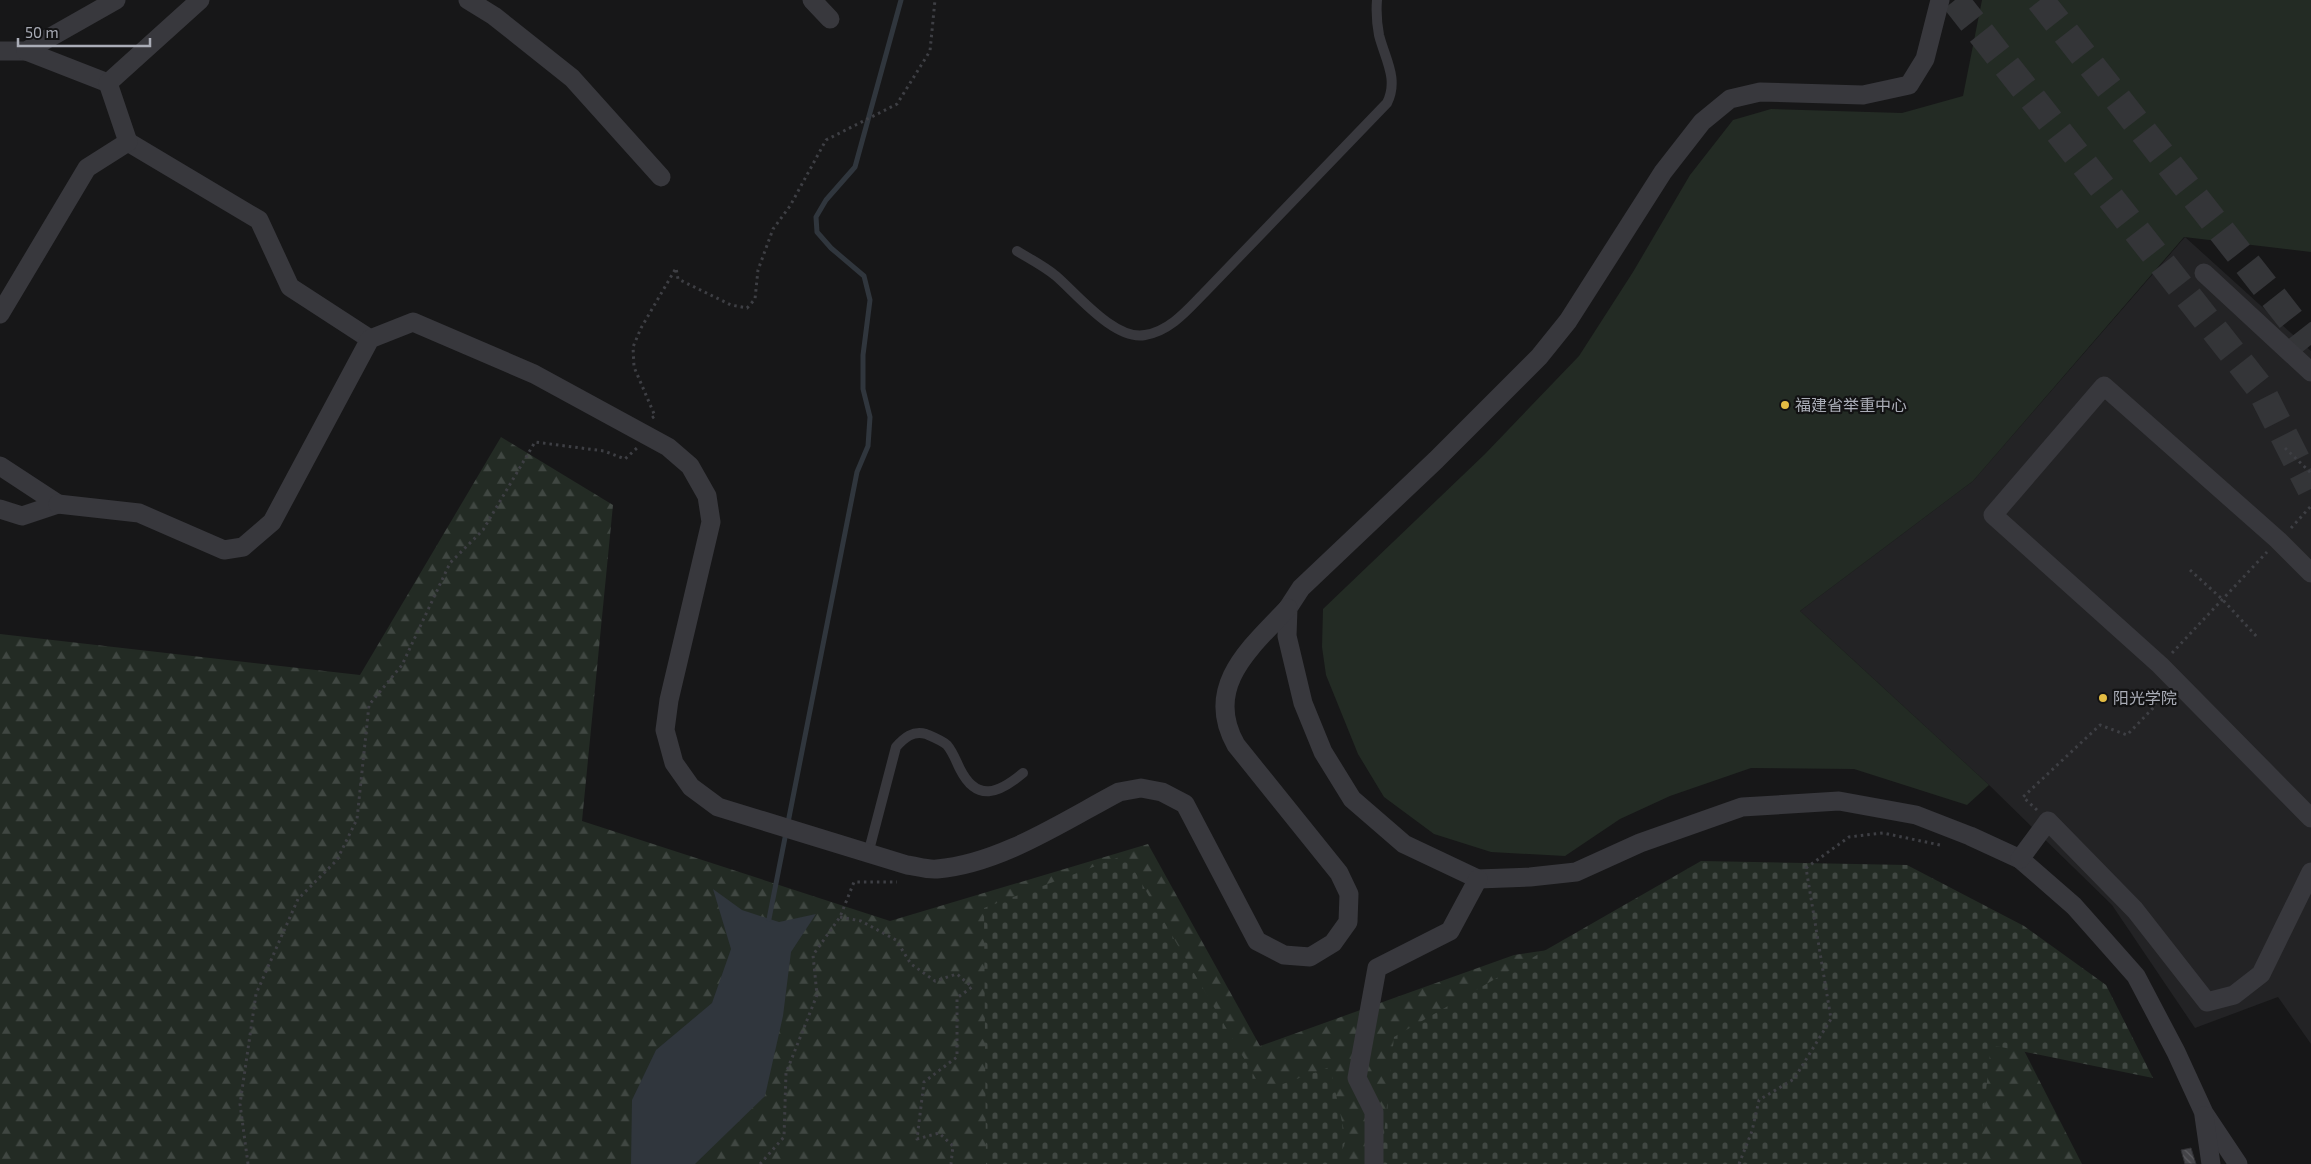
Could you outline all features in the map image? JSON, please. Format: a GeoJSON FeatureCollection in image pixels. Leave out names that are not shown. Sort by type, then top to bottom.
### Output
{"type":"FeatureCollection","features":[{"type":"Feature","properties":{"kind":"street"},"geometry":{"type":"LineString","coordinates":[[26,51],[116,0]]}},
{"type":"Feature","properties":{"kind":"street"},"geometry":{"type":"LineString","coordinates":[[108,83],[200,0]]}},
{"type":"Feature","properties":{"kind":"street"},"geometry":{"type":"LineString","coordinates":[[468,0],[494,16],[572,78],[661,177]]}},
{"type":"Feature","properties":{"kind":"street"},"geometry":{"type":"LineString","coordinates":[[812,0],[830,19]]}},
{"type":"Feature","properties":{"kind":"street"},"geometry":{"type":"LineString","coordinates":[[0,508],[22,516],[58,504],[139,513],[224,550],[243,547],[272,522],[370,339],[413,322],[534,374],[668,448],[690,466],[707,496],[711,522],[669,700],[665,730],[674,763],[691,787],[718,807],[868,854],[912,866],[935,869],[969,864],[1000,854],[1119,792],[1141,788],[1162,792],[1185,804],[1257,941],[1284,956],[1310,956],[1333,943],[1348,922],[1349,894],[1339,873],[1236,745],[1227,730],[1224,707],[1229,681],[1245,653],[1288,608],[1301,588],[1436,460],[1540,357],[1568,321],[1663,172],[1702,122],[1730,99],[1760,92],[1863,95],[1909,85],[1926,59],[1940,0]]}},
{"type":"Feature","properties":{"kind":"street"},"geometry":{"type":"LineString","coordinates":[[0,51],[26,51],[108,83],[128,142],[259,220],[290,286],[370,339]]}},
{"type":"Feature","properties":{"kind":"street"},"geometry":{"type":"LineString","coordinates":[[0,314],[87,168],[128,142]]}},
{"type":"Feature","properties":{"kind":"street"},"geometry":{"type":"LineString","coordinates":[[2204,273],[2311,372]]}},
{"type":"Feature","properties":{"kind":"street"},"geometry":{"type":"LineString","coordinates":[[2311,573],[2278,540],[2104,386],[1993,515],[2160,665],[2311,818]]}},
{"type":"Feature","properties":{"kind":"street"},"geometry":{"type":"LineString","coordinates":[[0,466],[58,504]]}},
{"type":"Feature","properties":{"kind":"street"},"geometry":{"type":"LineString","coordinates":[[1288,608],[1287,636],[1303,703],[1323,752],[1352,799],[1404,844],[1478,878],[1530,878],[1576,872],[1640,843],[1742,807],[1839,801],[1916,815],[1970,836],[2020,860],[2074,906],[2136,976],[2176,1052],[2204,1113],[2238,1164]]}},
{"type":"Feature","properties":{"kind":"street"},"geometry":{"type":"LineString","coordinates":[[2020,860],[2048,821],[2135,910],[2207,1002],[2234,995],[2261,974],[2311,872]]}},
{"type":"Feature","properties":{"kind":"street"},"geometry":{"type":"LineString","coordinates":[[1374,1164],[1374,1112],[1358,1078],[1377,968],[1450,931],[1478,878]]}},
{"type":"Feature","properties":{"kind":"street"},"geometry":{"type":"LineString","coordinates":[[2204,1113],[2211,1164]]}},
{"type":"Feature","properties":{"kind":"lane"},"geometry":{"type":"LineString","coordinates":[[1017,251],[1054,274],[1107,322],[1125,334],[1144,336],[1161,330],[1176,320],[1387,103],[1393,81],[1379,35],[1376,11],[1377,0]]}},
{"type":"Feature","properties":{"kind":"lane"},"geometry":{"type":"LineString","coordinates":[[868,854],[896,747],[904,738],[921,732],[934,737],[946,745],[967,781],[983,792],[994,792],[1008,786],[1022,773]]}},
{"type":"Feature","properties":{"kind":"path"},"geometry":{"type":"LineString","coordinates":[[248,1164],[240,1104],[256,994],[298,899],[337,860],[357,819],[369,705],[402,665],[450,563],[483,530],[535,442],[604,452],[625,459],[638,448],[634,428],[654,416],[634,366],[632,346],[640,328],[676,268],[678,279],[731,305],[747,308],[755,300],[758,270],[773,229],[790,206],[826,140],[897,104],[930,51],[934,0]]}},
{"type":"Feature","properties":{"kind":"path"},"geometry":{"type":"LineString","coordinates":[[2285,448],[2311,473]]}},
{"type":"Feature","properties":{"kind":"path"},"geometry":{"type":"LineString","coordinates":[[2190,570],[2222,599],[2258,638]]}},
{"type":"Feature","properties":{"kind":"path"},"geometry":{"type":"LineString","coordinates":[[1739,1164],[1752,1131],[1760,1100],[1794,1079],[1831,1018],[1806,868],[1849,837],[1883,833],[1950,847],[1970,836]]}},
{"type":"Feature","properties":{"kind":"path"},"geometry":{"type":"LineString","coordinates":[[760,1164],[784,1138],[786,1073],[817,995],[813,955],[840,916],[854,882],[914,882],[912,866]]}},
{"type":"Feature","properties":{"kind":"path"},"geometry":{"type":"LineString","coordinates":[[840,916],[861,921],[896,940],[911,964],[935,981],[957,974],[972,987],[957,998],[958,1058],[924,1082],[917,1139],[939,1133],[953,1146],[951,1164]]}},
{"type":"Feature","properties":{"kind":"shaded area","name":"阳光学院"},"geometry":{"type":"Polygon","coordinates":[[[2185,237],[2311,351],[2311,1044],[2278,997],[2195,1028],[2112,905],[1989,785],[1800,611],[1973,481],[2185,237]]]}},
{"type":"Feature","properties":{"kind":"shaded area"},"geometry":{"type":"Polygon","coordinates":[[[713,889],[742,910],[779,922],[816,914],[791,952],[783,1016],[765,1096],[695,1164],[631,1164],[632,1100],[656,1050],[712,1003],[731,949],[713,889]]]}},
{"type":"Feature","properties":{"kind":"green space","name":"福建省举重中心"},"geometry":{"type":"Polygon","coordinates":[[[1982,0],[2311,0],[2311,252],[2184,237],[1973,481],[1800,611],[1989,785],[1967,805],[1854,769],[1751,768],[1670,796],[1620,819],[1565,856],[1491,852],[1434,834],[1384,797],[1358,754],[1326,675],[1322,647],[1323,609],[1485,454],[1579,356],[1633,272],[1690,175],[1733,120],[1771,109],[1902,113],[1963,96],[1982,0]]]}},
{"type":"Feature","properties":{"kind":"green space"},"geometry":{"type":"Polygon","coordinates":[[[501,437],[613,505],[582,821],[890,921],[1148,844],[1260,1046],[1514,955],[1943,892],[2082,1164],[0,1164],[0,634],[360,675],[501,437]]]}},
{"type":"Feature","properties":{"kind":"green space"},"geometry":{"type":"Polygon","coordinates":[[[1125,855],[1263,1091],[1330,1067],[1346,1140],[1337,1164],[986,1164],[984,908],[1125,855]]]}},
{"type":"Feature","properties":{"kind":"green space"},"geometry":{"type":"Polygon","coordinates":[[[1701,861],[1907,865],[2024,926],[2106,985],[2153,1078],[1991,1045],[1978,1164],[1381,1164],[1394,1037],[1701,861]]]}},
{"type":"Feature","properties":{"kind":"building"},"geometry":{"type":"Polygon","coordinates":[[[2191,1148],[2196,1164],[2185,1164],[2181,1150],[2191,1148]]]}},
{"type":"Feature","properties":{"kind":"waterway"},"geometry":{"type":"LineString","coordinates":[[769,919],[857,472],[868,446],[870,417],[863,389],[863,355],[870,300],[864,276],[831,248],[817,232],[816,217],[826,200],[855,167],[901,0]]}},
{"type":"Feature","properties":{"kind":"tunnel"},"geometry":{"type":"LineString","coordinates":[[1955,0],[2260,388],[2311,489]]}},
{"type":"Feature","properties":{"kind":"tunnel"},"geometry":{"type":"LineString","coordinates":[[2040,0],[2311,345]]}},
{"type":"Feature","properties":{"kind":"place","name":"福建省举重中心"},"geometry":{"type":"Point","coordinates":[1785,405]}},
{"type":"Feature","properties":{"kind":"place","name":"阳光学院"},"geometry":{"type":"Point","coordinates":[2103,698]}}]}
